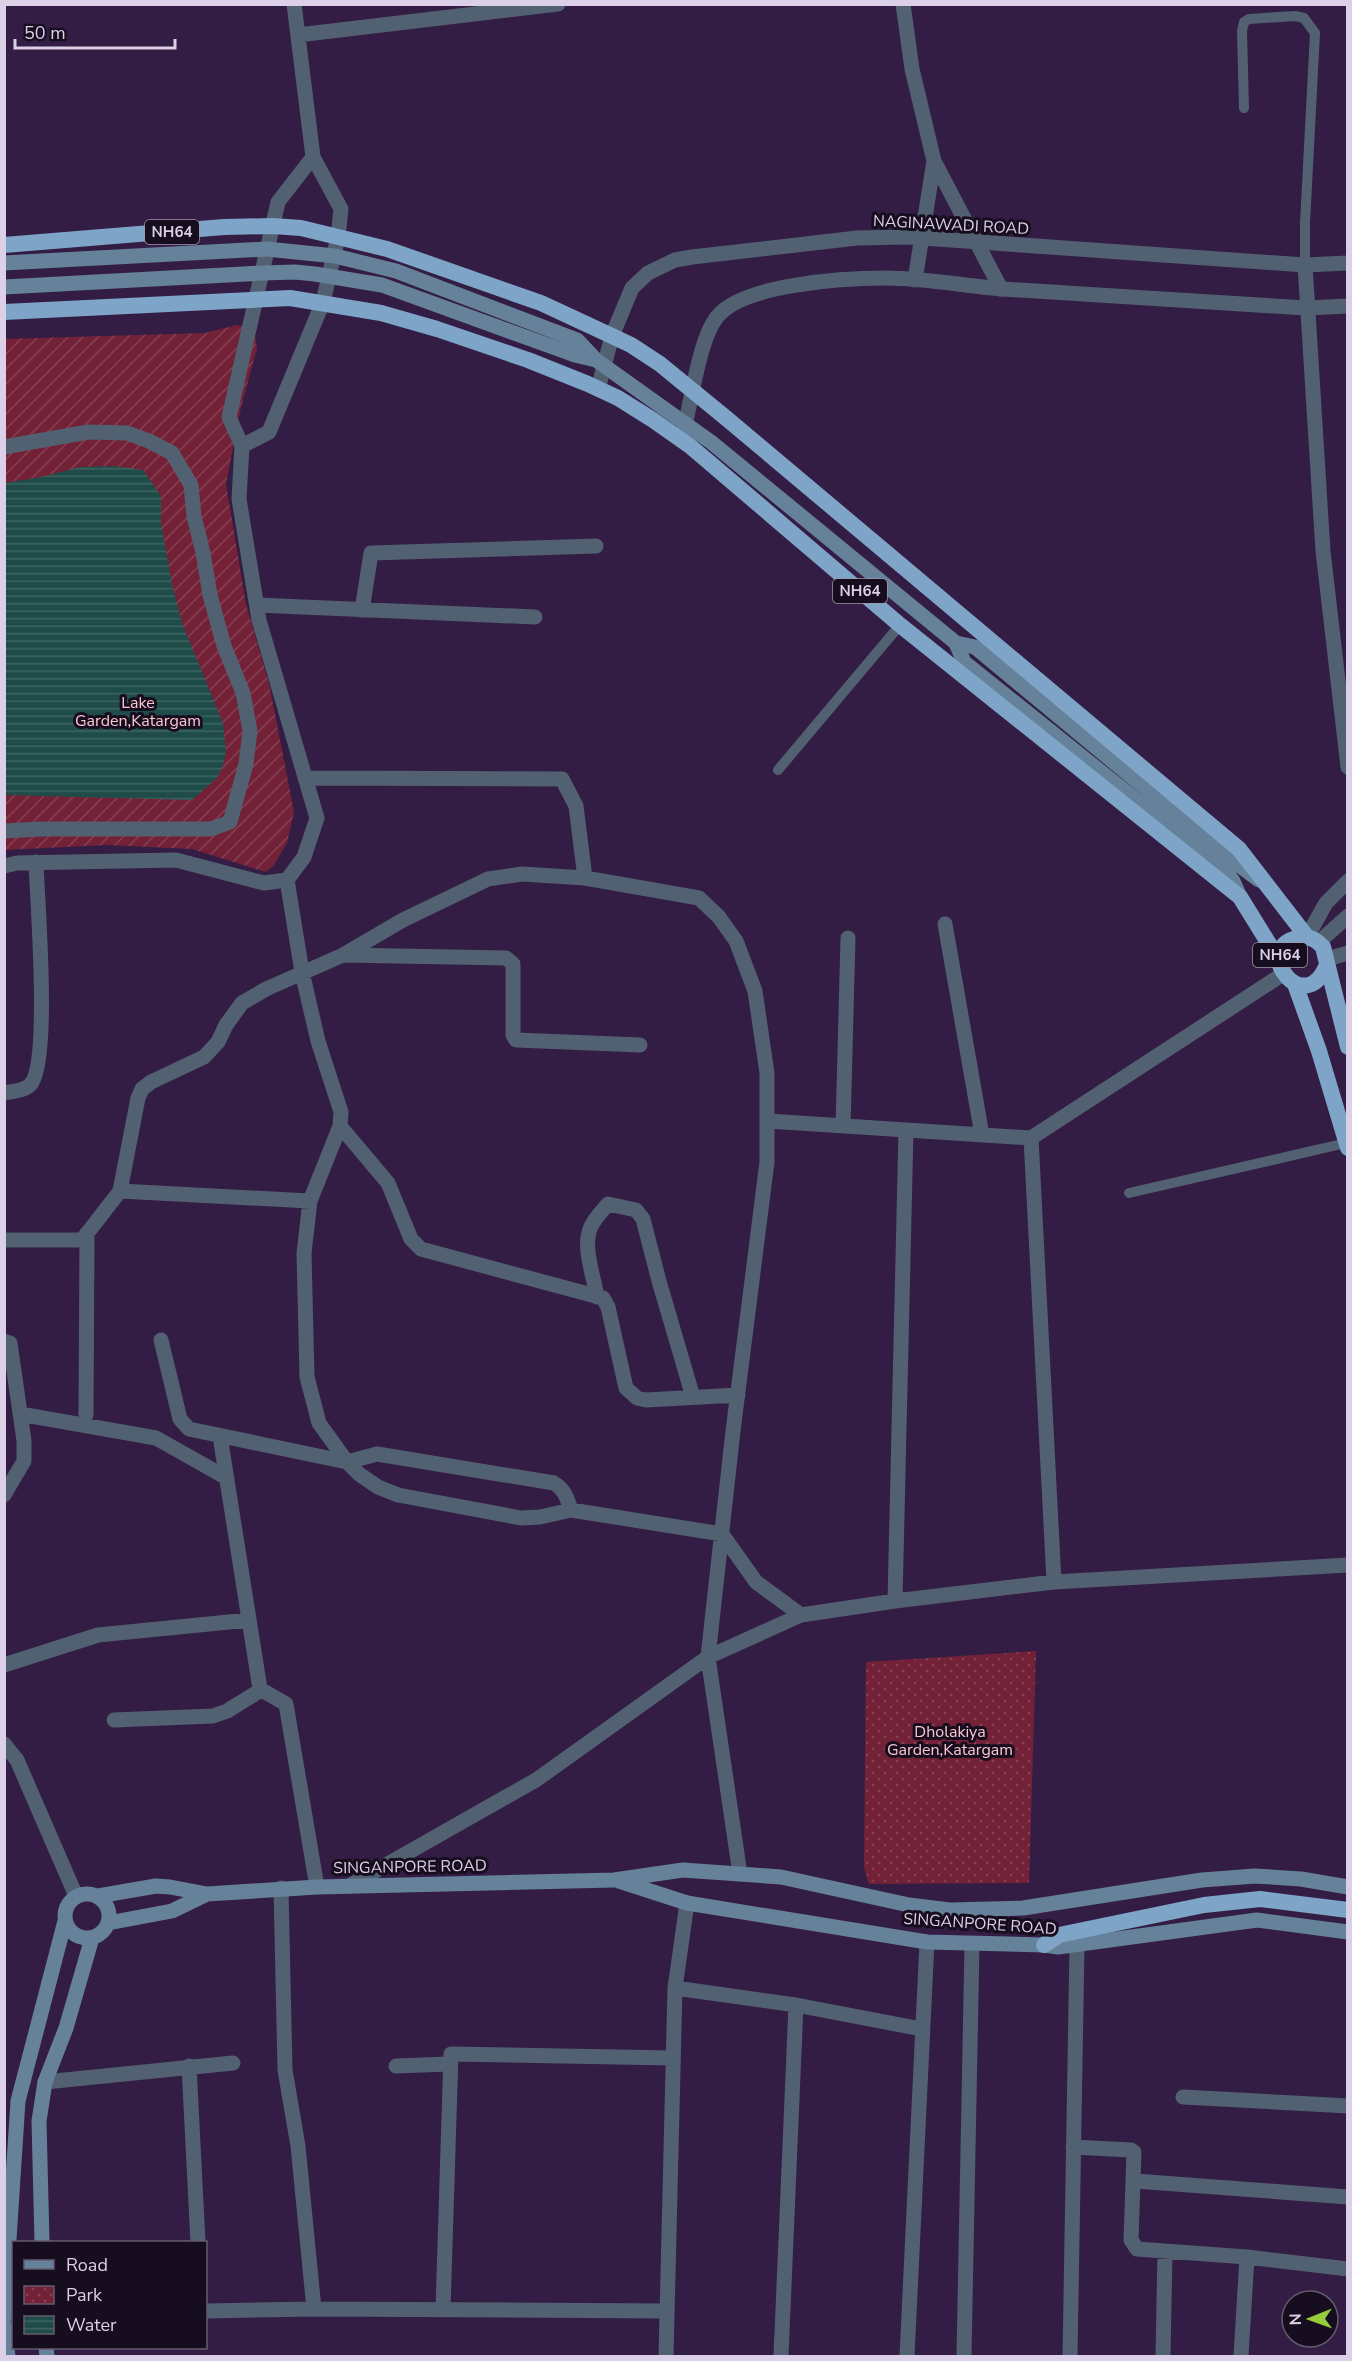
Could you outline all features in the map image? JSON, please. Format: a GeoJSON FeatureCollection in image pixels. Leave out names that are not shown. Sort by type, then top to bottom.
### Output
{"type":"FeatureCollection","features":[{"type":"Feature","properties":{"kind":"highway","name":"NH64"},"geometry":{"type":"LineString","coordinates":[[4,245],[224,227],[301,228],[387,249],[540,303],[631,345],[660,364],[694,392],[1239,849],[1313,940],[1327,963],[1347,1047]]}},
{"type":"Feature","properties":{"kind":"highway","name":"NH64"},"geometry":{"type":"LineString","coordinates":[[4,312],[256,299],[290,298],[322,302],[437,328],[528,360],[618,398],[681,440],[900,625],[1240,897],[1286,973],[1319,1050],[1347,1145]]}},
{"type":"Feature","properties":{"kind":"highway","name":"NH64"},"geometry":{"type":"LineString","coordinates":[[1286,973],[1285,945],[1299,937],[1313,940]]}},
{"type":"Feature","properties":{"kind":"highway","name":"NH64"},"geometry":{"type":"LineString","coordinates":[[1286,973],[1311,984],[1318,980],[1327,963]]}},
{"type":"Feature","properties":{"kind":"highway"},"geometry":{"type":"LineString","coordinates":[[1044,1945],[1059,1935],[1204,1905],[1260,1899],[1347,1910]]}},
{"type":"Feature","properties":{"kind":"main road"},"geometry":{"type":"LineString","coordinates":[[4,263],[267,249],[335,256],[396,271],[577,340],[601,363],[686,422],[956,643],[975,647],[1232,860],[1267,885]]}},
{"type":"Feature","properties":{"kind":"main road"},"geometry":{"type":"LineString","coordinates":[[4,287],[263,273],[295,272],[330,276],[382,285],[575,356],[601,363]]}},
{"type":"Feature","properties":{"kind":"main road"},"geometry":{"type":"LineString","coordinates":[[956,643],[963,662],[1227,873],[1240,897]]}},
{"type":"Feature","properties":{"kind":"main road","name":"SINGANPORE ROAD"},"geometry":{"type":"LineString","coordinates":[[98,1896],[156,1886],[207,1894],[281,1888],[614,1880],[682,1870],[781,1877],[909,1905],[974,1910],[1023,1908],[1202,1880],[1255,1876],[1301,1879],[1347,1887]]}},
{"type":"Feature","properties":{"kind":"main road","name":"SINGANPORE ROAD"},"geometry":{"type":"LineString","coordinates":[[614,1880],[687,1903],[927,1942],[1077,1946],[1257,1920],[1347,1932]]}},
{"type":"Feature","properties":{"kind":"main road"},"geometry":{"type":"LineString","coordinates":[[4,2316],[18,2100],[65,1921],[66,1907],[76,1896],[83,1894],[98,1896],[108,1908],[108,1923],[99,1935],[92,1938],[78,1936],[65,1921]]}},
{"type":"Feature","properties":{"kind":"main road","name":"SINGANPORE ROAD"},"geometry":{"type":"LineString","coordinates":[[108,1923],[172,1911],[207,1894]]}},
{"type":"Feature","properties":{"kind":"main road"},"geometry":{"type":"LineString","coordinates":[[42,2241],[39,2121],[45,2082],[66,2028],[92,1938]]}},
{"type":"Feature","properties":{"kind":"main road"},"geometry":{"type":"LineString","coordinates":[[4,2325],[8,2356]]}},
{"type":"Feature","properties":{"kind":"street"},"geometry":{"type":"LineString","coordinates":[[242,446],[268,432],[322,302],[338,237],[341,209],[313,157],[294,4]]}},
{"type":"Feature","properties":{"kind":"street"},"geometry":{"type":"LineString","coordinates":[[298,35],[558,4]]}},
{"type":"Feature","properties":{"kind":"street"},"geometry":{"type":"LineString","coordinates":[[903,4],[912,69],[934,161],[1001,289]]}},
{"type":"Feature","properties":{"kind":"street"},"geometry":{"type":"LineString","coordinates":[[313,157],[278,202],[229,417],[242,446],[239,499],[259,620],[317,818],[304,857],[287,880],[302,972],[318,1041],[341,1112],[340,1126],[310,1201],[304,1253],[307,1377],[319,1423],[347,1462],[359,1474],[378,1487],[398,1495],[521,1518],[540,1517],[571,1510],[722,1534],[756,1582],[801,1615]]}},
{"type":"Feature","properties":{"kind":"street"},"geometry":{"type":"LineString","coordinates":[[915,280],[934,161]]}},
{"type":"Feature","properties":{"kind":"street","name":"NAGINAWADI ROAD"},"geometry":{"type":"LineString","coordinates":[[598,389],[601,363],[632,288],[648,273],[675,260],[857,238],[921,239],[1305,265],[1347,263]]}},
{"type":"Feature","properties":{"kind":"street"},"geometry":{"type":"LineString","coordinates":[[1305,265],[1323,550],[1347,766]]}},
{"type":"Feature","properties":{"kind":"street"},"geometry":{"type":"LineString","coordinates":[[681,440],[706,340],[716,317],[729,306],[769,291],[811,282],[888,278],[1001,289],[1306,308],[1347,306]]}},
{"type":"Feature","properties":{"kind":"street"},"geometry":{"type":"LineString","coordinates":[[4,447],[88,432],[128,433],[172,453],[191,485],[194,516],[210,595],[224,646],[243,693],[249,731],[246,764],[230,822],[211,829],[4,831]]}},
{"type":"Feature","properties":{"kind":"street"},"geometry":{"type":"LineString","coordinates":[[362,610],[371,553],[596,546]]}},
{"type":"Feature","properties":{"kind":"street"},"geometry":{"type":"LineString","coordinates":[[256,604],[535,617]]}},
{"type":"Feature","properties":{"kind":"street"},"geometry":{"type":"LineString","coordinates":[[305,778],[562,779],[576,806],[585,878]]}},
{"type":"Feature","properties":{"kind":"street"},"geometry":{"type":"LineString","coordinates":[[4,866],[17,862],[176,860],[264,883],[287,880]]}},
{"type":"Feature","properties":{"kind":"street"},"geometry":{"type":"LineString","coordinates":[[4,1093],[32,1084],[38,1070],[42,1025],[36,862]]}},
{"type":"Feature","properties":{"kind":"street"},"geometry":{"type":"LineString","coordinates":[[4,1240],[82,1240],[120,1191],[138,1098],[142,1089],[151,1082],[204,1057],[218,1042],[226,1024],[242,1003],[302,972],[343,955],[403,920],[488,879],[522,874],[585,878],[699,898],[719,917],[736,941],[755,991],[767,1073],[767,1162],[708,1657],[740,1874]]}},
{"type":"Feature","properties":{"kind":"street"},"geometry":{"type":"LineString","coordinates":[[1313,940],[1326,903],[1347,881]]}},
{"type":"Feature","properties":{"kind":"street"},"geometry":{"type":"LineString","coordinates":[[1313,940],[1347,916]]}},
{"type":"Feature","properties":{"kind":"street"},"geometry":{"type":"LineString","coordinates":[[945,924],[982,1135]]}},
{"type":"Feature","properties":{"kind":"street"},"geometry":{"type":"LineString","coordinates":[[1313,940],[1347,929]]}},
{"type":"Feature","properties":{"kind":"street"},"geometry":{"type":"LineString","coordinates":[[843,1126],[848,938]]}},
{"type":"Feature","properties":{"kind":"street"},"geometry":{"type":"LineString","coordinates":[[1327,963],[1347,953]]}},
{"type":"Feature","properties":{"kind":"street"},"geometry":{"type":"LineString","coordinates":[[343,955],[506,958],[513,964],[513,1035],[516,1041],[640,1045]]}},
{"type":"Feature","properties":{"kind":"street"},"geometry":{"type":"LineString","coordinates":[[768,1121],[1031,1138],[1286,973]]}},
{"type":"Feature","properties":{"kind":"street"},"geometry":{"type":"LineString","coordinates":[[340,1126],[388,1183],[411,1239],[421,1249],[603,1298],[608,1307],[626,1388],[631,1394],[646,1400],[738,1395]]}},
{"type":"Feature","properties":{"kind":"street"},"geometry":{"type":"LineString","coordinates":[[896,1601],[906,1130]]}},
{"type":"Feature","properties":{"kind":"street"},"geometry":{"type":"LineString","coordinates":[[1031,1138],[1054,1582]]}},
{"type":"Feature","properties":{"kind":"street"},"geometry":{"type":"LineString","coordinates":[[120,1191],[310,1201]]}},
{"type":"Feature","properties":{"kind":"street"},"geometry":{"type":"LineString","coordinates":[[597,1297],[588,1248],[588,1234],[592,1224],[608,1204],[636,1210],[643,1219],[693,1397]]}},
{"type":"Feature","properties":{"kind":"street"},"geometry":{"type":"LineString","coordinates":[[86,1415],[87,1233]]}},
{"type":"Feature","properties":{"kind":"street"},"geometry":{"type":"LineString","coordinates":[[161,1340],[183,1424],[189,1429],[347,1462],[377,1454],[554,1483],[561,1488],[571,1510]]}},
{"type":"Feature","properties":{"kind":"street"},"geometry":{"type":"LineString","coordinates":[[4,1341],[10,1342],[24,1461],[4,1495]]}},
{"type":"Feature","properties":{"kind":"street"},"geometry":{"type":"LineString","coordinates":[[20,1413],[156,1438],[227,1478]]}},
{"type":"Feature","properties":{"kind":"street"},"geometry":{"type":"LineString","coordinates":[[220,1436],[261,1690]]}},
{"type":"Feature","properties":{"kind":"street"},"geometry":{"type":"LineString","coordinates":[[349,1886],[536,1780],[708,1657],[801,1615],[1054,1582],[1347,1565]]}},
{"type":"Feature","properties":{"kind":"street"},"geometry":{"type":"LineString","coordinates":[[4,1665],[98,1635],[249,1620]]}},
{"type":"Feature","properties":{"kind":"street"},"geometry":{"type":"LineString","coordinates":[[114,1720],[213,1716],[227,1711],[261,1690]]}},
{"type":"Feature","properties":{"kind":"street"},"geometry":{"type":"LineString","coordinates":[[261,1690],[286,1704],[317,1887]]}},
{"type":"Feature","properties":{"kind":"street"},"geometry":{"type":"LineString","coordinates":[[4,1744],[76,1896]]}},
{"type":"Feature","properties":{"kind":"street"},"geometry":{"type":"LineString","coordinates":[[281,1888],[285,2070],[298,2146],[314,2309]]}},
{"type":"Feature","properties":{"kind":"street"},"geometry":{"type":"LineString","coordinates":[[666,2356],[675,1988],[687,1903]]}},
{"type":"Feature","properties":{"kind":"street"},"geometry":{"type":"LineString","coordinates":[[907,2356],[927,1942]]}},
{"type":"Feature","properties":{"kind":"street"},"geometry":{"type":"LineString","coordinates":[[964,2356],[972,1944]]}},
{"type":"Feature","properties":{"kind":"street"},"geometry":{"type":"LineString","coordinates":[[1070,2356],[1077,1946]]}},
{"type":"Feature","properties":{"kind":"street"},"geometry":{"type":"LineString","coordinates":[[675,1988],[796,2005],[922,2029]]}},
{"type":"Feature","properties":{"kind":"street"},"geometry":{"type":"LineString","coordinates":[[781,2356],[796,2005]]}},
{"type":"Feature","properties":{"kind":"street"},"geometry":{"type":"LineString","coordinates":[[443,2310],[451,2054],[673,2058]]}},
{"type":"Feature","properties":{"kind":"street"},"geometry":{"type":"LineString","coordinates":[[45,2082],[232,2063]]}},
{"type":"Feature","properties":{"kind":"street"},"geometry":{"type":"LineString","coordinates":[[396,2066],[449,2064]]}},
{"type":"Feature","properties":{"kind":"street"},"geometry":{"type":"LineString","coordinates":[[189,2066],[198,2241]]}},
{"type":"Feature","properties":{"kind":"street"},"geometry":{"type":"LineString","coordinates":[[1183,2097],[1347,2106]]}},
{"type":"Feature","properties":{"kind":"street"},"geometry":{"type":"LineString","coordinates":[[1074,2147],[1133,2151],[1135,2154],[1132,2244],[1137,2249],[1247,2257],[1347,2269]]}},
{"type":"Feature","properties":{"kind":"street"},"geometry":{"type":"LineString","coordinates":[[1135,2181],[1347,2197]]}},
{"type":"Feature","properties":{"kind":"street"},"geometry":{"type":"LineString","coordinates":[[1163,2356],[1165,2252]]}},
{"type":"Feature","properties":{"kind":"street"},"geometry":{"type":"LineString","coordinates":[[1241,2356],[1247,2257]]}},
{"type":"Feature","properties":{"kind":"street"},"geometry":{"type":"LineString","coordinates":[[207,2311],[314,2309],[667,2311]]}},
{"type":"Feature","properties":{"kind":"lane"},"geometry":{"type":"LineString","coordinates":[[1244,108],[1242,31],[1244,22],[1249,19],[1294,16],[1304,18],[1315,33],[1305,223],[1305,265]]}},
{"type":"Feature","properties":{"kind":"lane"},"geometry":{"type":"LineString","coordinates":[[778,770],[900,625]]}},
{"type":"Feature","properties":{"kind":"lane"},"geometry":{"type":"LineString","coordinates":[[1130,1193],[1347,1145]]}},
{"type":"Feature","properties":{"kind":"green space","name":"Lake Garden,Katargam"},"geometry":{"type":"Polygon","coordinates":[[[237,325],[254,329],[257,348],[241,407],[226,484],[246,604],[269,683],[294,812],[287,843],[274,865],[266,872],[192,849],[107,845],[5,850],[4,339],[205,333],[237,325]]]}},
{"type":"Feature","properties":{"kind":"green space","name":"Dholakiya Garden,Katargam"},"geometry":{"type":"Polygon","coordinates":[[[1036,1651],[1029,1883],[869,1884],[864,1867],[866,1662],[1036,1651]]]}},
{"type":"Feature","properties":{"kind":"water"},"geometry":{"type":"Polygon","coordinates":[[[115,466],[143,470],[161,496],[161,523],[182,623],[223,723],[226,752],[223,765],[217,778],[192,800],[5,795],[5,483],[80,467],[115,466]]]}}]}
